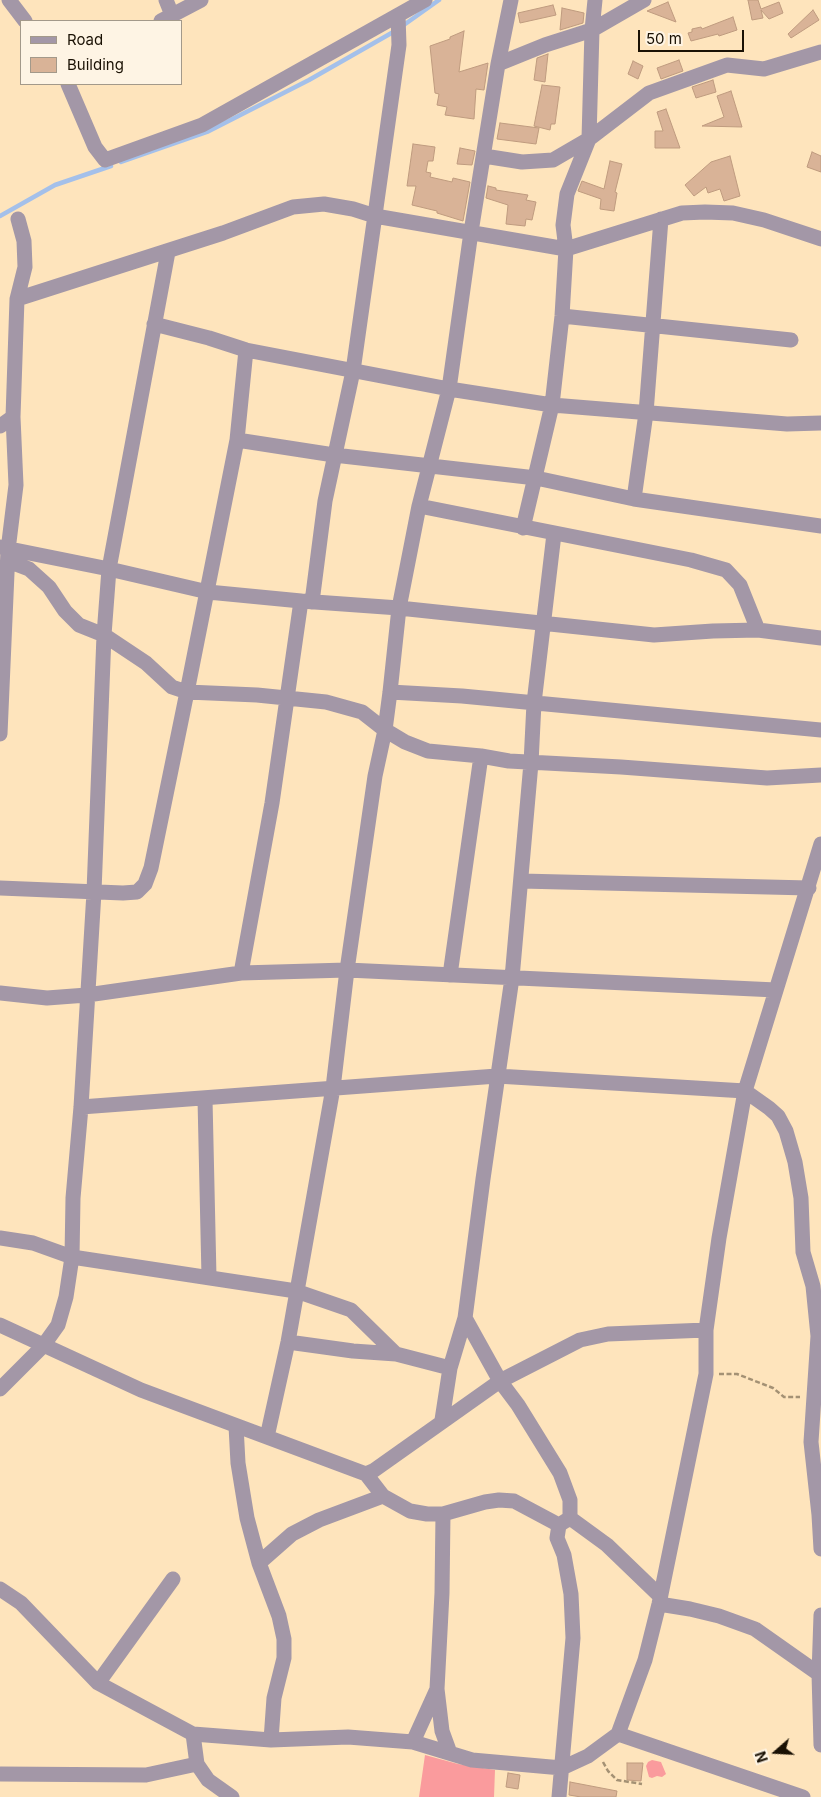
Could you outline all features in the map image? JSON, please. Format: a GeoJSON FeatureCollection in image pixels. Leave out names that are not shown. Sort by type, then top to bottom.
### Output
{"type":"FeatureCollection","features":[{"type":"Feature","properties":{"kind":"street"},"geometry":{"type":"LineString","coordinates":[[9,0],[24,20]]}},
{"type":"Feature","properties":{"kind":"street"},"geometry":{"type":"LineString","coordinates":[[166,0],[167,18],[201,0]]}},
{"type":"Feature","properties":{"kind":"street"},"geometry":{"type":"LineString","coordinates":[[68,85],[95,147],[105,160],[202,125],[425,0]]}},
{"type":"Feature","properties":{"kind":"street"},"geometry":{"type":"LineString","coordinates":[[267,1437],[288,1342],[333,1088],[347,970],[375,776],[385,730],[399,608],[419,506],[449,389],[471,232],[498,64],[511,0]]}},
{"type":"Feature","properties":{"kind":"street"},"geometry":{"type":"LineString","coordinates":[[524,528],[552,405],[562,316],[566,249],[563,225],[567,194],[589,139],[592,30],[595,0]]}},
{"type":"Feature","properties":{"kind":"street"},"geometry":{"type":"LineString","coordinates":[[498,64],[545,45],[592,30],[644,0]]}},
{"type":"Feature","properties":{"kind":"street"},"geometry":{"type":"LineString","coordinates":[[241,973],[272,803],[287,697],[307,602],[334,455],[353,371],[399,45],[398,15]]}},
{"type":"Feature","properties":{"kind":"street"},"geometry":{"type":"LineString","coordinates":[[484,156],[522,162],[553,160],[589,139],[648,93],[727,65],[764,69],[821,52]]}},
{"type":"Feature","properties":{"kind":"street"},"geometry":{"type":"LineString","coordinates":[[17,299],[224,234],[293,207],[324,204],[353,209],[375,216],[566,249],[682,213],[705,212],[733,213],[764,220],[821,239]]}},
{"type":"Feature","properties":{"kind":"street"},"geometry":{"type":"LineString","coordinates":[[0,734],[5,553],[16,485],[13,417],[17,299],[25,266],[24,241],[18,219]]}},
{"type":"Feature","properties":{"kind":"street"},"geometry":{"type":"LineString","coordinates":[[634,499],[646,413],[661,219]]}},
{"type":"Feature","properties":{"kind":"street"},"geometry":{"type":"LineString","coordinates":[[0,1389],[43,1346],[58,1325],[66,1297],[72,1257],[73,1198],[81,1108],[94,892],[104,635],[110,569],[168,252]]}},
{"type":"Feature","properties":{"kind":"street"},"geometry":{"type":"LineString","coordinates":[[562,316],[791,340]]}},
{"type":"Feature","properties":{"kind":"street"},"geometry":{"type":"LineString","coordinates":[[154,324],[246,350],[449,389],[552,405],[787,424],[821,422]]}},
{"type":"Feature","properties":{"kind":"street"},"geometry":{"type":"LineString","coordinates":[[0,888],[137,892],[145,884],[151,868],[208,592],[237,440],[246,350]]}},
{"type":"Feature","properties":{"kind":"street"},"geometry":{"type":"LineString","coordinates":[[0,426],[13,417]]}},
{"type":"Feature","properties":{"kind":"street"},"geometry":{"type":"LineString","coordinates":[[237,440],[334,455],[430,464],[536,478],[634,499],[821,526]]}},
{"type":"Feature","properties":{"kind":"street"},"geometry":{"type":"LineString","coordinates":[[419,506],[691,560],[726,570],[740,585],[758,630]]}},
{"type":"Feature","properties":{"kind":"street"},"geometry":{"type":"LineString","coordinates":[[442,1420],[450,1368],[465,1318],[512,978],[532,763],[534,703],[554,534]]}},
{"type":"Feature","properties":{"kind":"street"},"geometry":{"type":"LineString","coordinates":[[5,553],[110,569],[208,592],[307,602],[399,608],[654,634],[758,630],[821,638]]}},
{"type":"Feature","properties":{"kind":"street"},"geometry":{"type":"LineString","coordinates":[[5,553],[29,569],[49,588],[65,611],[79,625],[104,635],[146,663],[172,687],[187,692],[287,697],[326,702],[362,712],[385,730],[405,742],[428,751],[532,763],[621,767],[767,778],[821,775]]}},
{"type":"Feature","properties":{"kind":"street"},"geometry":{"type":"LineString","coordinates":[[390,692],[534,703],[821,730]]}},
{"type":"Feature","properties":{"kind":"street"},"geometry":{"type":"LineString","coordinates":[[450,975],[481,756]]}},
{"type":"Feature","properties":{"kind":"street"},"geometry":{"type":"LineString","coordinates":[[0,1589],[21,1603],[98,1683],[193,1734],[270,1740],[348,1737],[413,1742],[472,1760],[562,1768],[588,1756],[618,1734],[645,1660],[660,1600],[706,1374],[706,1330],[719,1238],[745,1091],[821,844]]}},
{"type":"Feature","properties":{"kind":"street"},"geometry":{"type":"LineString","coordinates":[[521,880],[808,888]]}},
{"type":"Feature","properties":{"kind":"street"},"geometry":{"type":"LineString","coordinates":[[0,993],[47,998],[87,995],[241,973],[347,970],[776,990]]}},
{"type":"Feature","properties":{"kind":"street"},"geometry":{"type":"LineString","coordinates":[[81,1108],[498,1076],[745,1091],[778,1116],[786,1131],[795,1162],[801,1198],[803,1252],[813,1286],[818,1336],[811,1442],[821,1548]]}},
{"type":"Feature","properties":{"kind":"street"},"geometry":{"type":"LineString","coordinates":[[206,1098],[209,1277]]}},
{"type":"Feature","properties":{"kind":"street"},"geometry":{"type":"LineString","coordinates":[[0,1238],[33,1243],[72,1257],[296,1291],[351,1310],[396,1354]]}},
{"type":"Feature","properties":{"kind":"street"},"geometry":{"type":"LineString","coordinates":[[465,1318],[500,1381],[518,1404],[560,1473],[570,1500],[565,1522],[557,1538],[564,1555],[571,1594],[573,1638],[559,1797]]}},
{"type":"Feature","properties":{"kind":"street"},"geometry":{"type":"LineString","coordinates":[[0,1325],[141,1390],[366,1474],[383,1496],[410,1511],[443,1514],[492,1501],[514,1501],[565,1522],[607,1545],[660,1600],[720,1616],[754,1629],[820,1675]]}},
{"type":"Feature","properties":{"kind":"street"},"geometry":{"type":"LineString","coordinates":[[366,1474],[373,1471],[442,1420],[500,1381],[580,1340],[608,1334],[706,1330]]}},
{"type":"Feature","properties":{"kind":"street"},"geometry":{"type":"LineString","coordinates":[[288,1342],[353,1351],[396,1354],[450,1368]]}},
{"type":"Feature","properties":{"kind":"street"},"geometry":{"type":"LineString","coordinates":[[236,1426],[238,1463],[247,1518],[259,1563],[279,1616],[284,1639],[284,1658],[274,1698],[270,1740]]}},
{"type":"Feature","properties":{"kind":"street"},"geometry":{"type":"LineString","coordinates":[[259,1563],[292,1534],[318,1520],[383,1496]]}},
{"type":"Feature","properties":{"kind":"street"},"geometry":{"type":"LineString","coordinates":[[443,1514],[442,1593],[437,1689],[442,1731],[450,1753]]}},
{"type":"Feature","properties":{"kind":"street"},"geometry":{"type":"LineString","coordinates":[[98,1683],[174,1579]]}},
{"type":"Feature","properties":{"kind":"street"},"geometry":{"type":"LineString","coordinates":[[821,1615],[821,1745]]}},
{"type":"Feature","properties":{"kind":"street"},"geometry":{"type":"LineString","coordinates":[[413,1742],[437,1689]]}},
{"type":"Feature","properties":{"kind":"street"},"geometry":{"type":"LineString","coordinates":[[193,1734],[197,1764],[208,1780],[232,1797]]}},
{"type":"Feature","properties":{"kind":"street"},"geometry":{"type":"LineString","coordinates":[[618,1734],[803,1797]]}},
{"type":"Feature","properties":{"kind":"street"},"geometry":{"type":"LineString","coordinates":[[0,1774],[146,1775],[197,1764]]}},
{"type":"Feature","properties":{"kind":"path"},"geometry":{"type":"LineString","coordinates":[[706,1374],[737,1374],[773,1388],[784,1397],[802,1397],[813,1406]]}},
{"type":"Feature","properties":{"kind":"path"},"geometry":{"type":"LineString","coordinates":[[596,1750],[612,1777],[622,1782],[642,1784]]}},
{"type":"Feature","properties":{"kind":"shaded area"},"geometry":{"type":"Polygon","coordinates":[[[425,1755],[458,1764],[495,1770],[494,1797],[419,1797],[425,1755]]]}},
{"type":"Feature","properties":{"kind":"shaded area"},"geometry":{"type":"Polygon","coordinates":[[[652,1760],[661,1762],[666,1774],[662,1777],[649,1777],[646,1766],[652,1760]]]}},
{"type":"Feature","properties":{"kind":"building"},"geometry":{"type":"Polygon","coordinates":[[[748,0],[758,0],[761,9],[779,2],[783,13],[769,19],[761,10],[763,18],[752,20],[748,0]]]}},
{"type":"Feature","properties":{"kind":"building"},"geometry":{"type":"Polygon","coordinates":[[[668,2],[676,22],[647,11],[668,2]]]}},
{"type":"Feature","properties":{"kind":"building"},"geometry":{"type":"Polygon","coordinates":[[[553,5],[556,15],[520,23],[518,13],[553,5]]]}},
{"type":"Feature","properties":{"kind":"building"},"geometry":{"type":"Polygon","coordinates":[[[562,8],[584,13],[583,23],[560,30],[562,8]]]}},
{"type":"Feature","properties":{"kind":"building"},"geometry":{"type":"Polygon","coordinates":[[[813,10],[819,20],[791,38],[788,34],[813,10]]]}},
{"type":"Feature","properties":{"kind":"building"},"geometry":{"type":"Polygon","coordinates":[[[733,17],[737,30],[719,36],[718,34],[691,41],[688,33],[692,32],[692,29],[701,27],[702,29],[733,17]]]}},
{"type":"Feature","properties":{"kind":"building"},"geometry":{"type":"Polygon","coordinates":[[[464,31],[459,72],[488,63],[484,90],[476,89],[474,119],[445,115],[447,107],[437,105],[439,94],[435,93],[430,46],[450,39],[450,37],[464,31]]]}},
{"type":"Feature","properties":{"kind":"building"},"geometry":{"type":"Polygon","coordinates":[[[548,54],[545,82],[534,80],[537,58],[548,54]]]}},
{"type":"Feature","properties":{"kind":"building"},"geometry":{"type":"Polygon","coordinates":[[[679,60],[683,71],[661,79],[657,68],[679,60]]]}},
{"type":"Feature","properties":{"kind":"building"},"geometry":{"type":"Polygon","coordinates":[[[633,61],[643,66],[638,79],[628,74],[633,61]]]}},
{"type":"Feature","properties":{"kind":"building"},"geometry":{"type":"Polygon","coordinates":[[[713,80],[716,92],[696,98],[692,87],[713,80]]]}},
{"type":"Feature","properties":{"kind":"building"},"geometry":{"type":"Polygon","coordinates":[[[542,85],[560,87],[555,124],[551,124],[550,130],[534,126],[542,85]]]}},
{"type":"Feature","properties":{"kind":"building"},"geometry":{"type":"Polygon","coordinates":[[[731,91],[742,127],[702,126],[724,117],[717,96],[731,91]]]}},
{"type":"Feature","properties":{"kind":"building"},"geometry":{"type":"Polygon","coordinates":[[[666,109],[680,148],[655,148],[655,131],[663,131],[657,112],[666,109]]]}},
{"type":"Feature","properties":{"kind":"building"},"geometry":{"type":"Polygon","coordinates":[[[500,123],[539,128],[536,144],[497,139],[500,123]]]}},
{"type":"Feature","properties":{"kind":"building"},"geometry":{"type":"Polygon","coordinates":[[[413,144],[435,147],[433,161],[428,161],[426,172],[431,173],[430,177],[452,182],[453,178],[470,182],[463,221],[437,213],[437,211],[412,205],[416,186],[407,186],[413,144]]]}},
{"type":"Feature","properties":{"kind":"building"},"geometry":{"type":"Polygon","coordinates":[[[460,148],[475,151],[472,165],[457,164],[460,148]]]}},
{"type":"Feature","properties":{"kind":"building"},"geometry":{"type":"Polygon","coordinates":[[[812,152],[821,156],[821,172],[807,167],[812,152]]]}},
{"type":"Feature","properties":{"kind":"building"},"geometry":{"type":"Polygon","coordinates":[[[730,156],[740,196],[724,201],[720,189],[708,193],[706,187],[694,196],[685,185],[711,162],[730,156]]]}},
{"type":"Feature","properties":{"kind":"building"},"geometry":{"type":"Polygon","coordinates":[[[610,161],[622,164],[615,192],[617,193],[614,211],[600,209],[601,199],[578,191],[582,181],[604,189],[610,161]]]}},
{"type":"Feature","properties":{"kind":"building"},"geometry":{"type":"Polygon","coordinates":[[[488,186],[496,188],[496,190],[528,195],[526,200],[536,202],[532,220],[526,219],[525,226],[506,224],[508,205],[486,198],[488,186]]]}},
{"type":"Feature","properties":{"kind":"building"},"geometry":{"type":"Polygon","coordinates":[[[627,1763],[643,1763],[641,1781],[627,1780],[627,1763]]]}},
{"type":"Feature","properties":{"kind":"building"},"geometry":{"type":"Polygon","coordinates":[[[508,1773],[520,1775],[518,1789],[506,1787],[508,1773]]]}},
{"type":"Feature","properties":{"kind":"building"},"geometry":{"type":"Polygon","coordinates":[[[570,1782],[617,1791],[616,1797],[569,1795],[570,1782]]]}},
{"type":"Feature","properties":{"kind":"waterway"},"geometry":{"type":"LineString","coordinates":[[401,27],[439,0]]}},
{"type":"Feature","properties":{"kind":"waterway"},"geometry":{"type":"LineString","coordinates":[[121,162],[207,132],[309,80],[395,31]]}},
{"type":"Feature","properties":{"kind":"waterway"},"geometry":{"type":"LineString","coordinates":[[0,216],[55,185],[111,166]]}}]}
